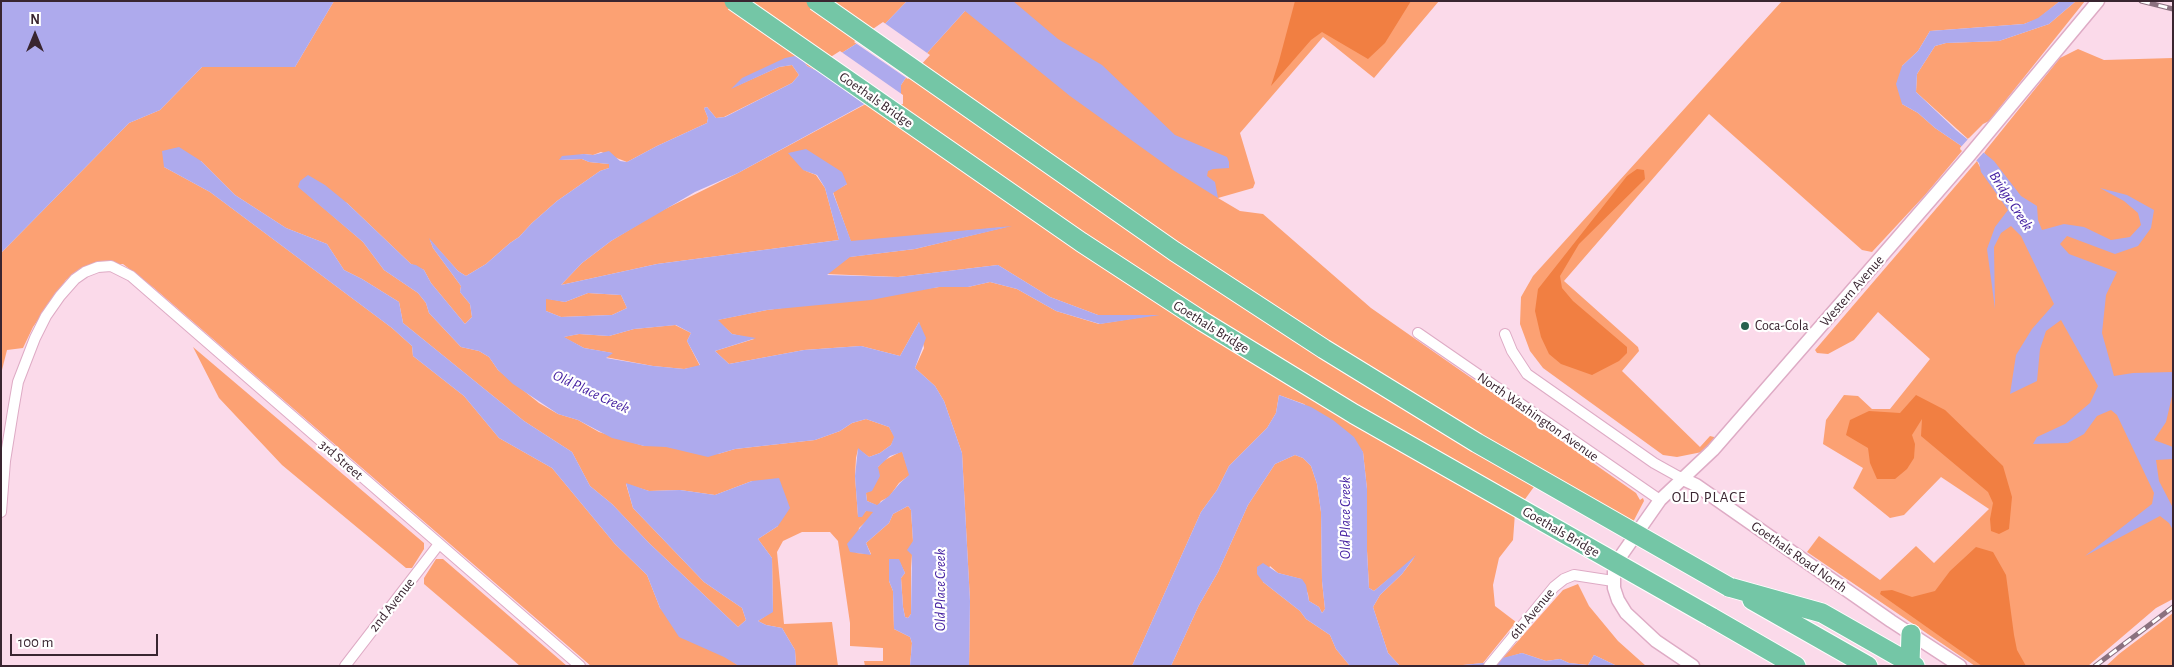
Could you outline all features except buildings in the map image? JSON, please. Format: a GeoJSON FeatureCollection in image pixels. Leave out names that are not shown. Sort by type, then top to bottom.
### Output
{"type":"FeatureCollection","features":[{"type":"Feature","properties":{"kind":"highway","name":"Goethals Bridge"},"geometry":{"type":"LineString","coordinates":[[734,1],[1081,242],[1202,321],[1354,414],[1796,666]]}},
{"type":"Feature","properties":{"kind":"highway"},"geometry":{"type":"LineString","coordinates":[[816,1],[1174,251],[1324,349],[1469,438],[1868,666]]}},
{"type":"Feature","properties":{"kind":"highway"},"geometry":{"type":"LineString","coordinates":[[1729,587],[1822,613],[1912,664]]}},
{"type":"Feature","properties":{"kind":"highway"},"geometry":{"type":"LineString","coordinates":[[1911,634],[1912,664]]}},
{"type":"Feature","properties":{"kind":"street","name":"Western Avenue"},"geometry":{"type":"LineString","coordinates":[[1614,581],[1618,560],[1660,500],[1681,478],[1713,450],[1968,156],[2098,1]]}},
{"type":"Feature","properties":{"kind":"street","name":"3rd Street"},"geometry":{"type":"LineString","coordinates":[[1,512],[5,461],[12,411],[18,382],[26,359],[46,316],[60,296],[85,272],[98,267],[111,266],[131,276],[580,666]]}},
{"type":"Feature","properties":{"kind":"street","name":"North Washington Avenue"},"geometry":{"type":"LineString","coordinates":[[1418,333],[1660,500]]}},
{"type":"Feature","properties":{"kind":"street","name":"Goethals Road North"},"geometry":{"type":"LineString","coordinates":[[1505,334],[1512,351],[1527,374],[1654,463],[1696,485],[1960,666]]}},
{"type":"Feature","properties":{"kind":"street","name":"2nd Avenue"},"geometry":{"type":"LineString","coordinates":[[345,666],[439,544]]}},
{"type":"Feature","properties":{"kind":"street","name":"6th Avenue"},"geometry":{"type":"LineString","coordinates":[[1489,666],[1554,587],[1564,579],[1574,575],[1614,581]]}},
{"type":"Feature","properties":{"kind":"street"},"geometry":{"type":"LineString","coordinates":[[1614,581],[1615,594],[1626,613],[1656,641],[1693,666]]}},
{"type":"Feature","properties":{"kind":"shaded area"},"geometry":{"type":"Polygon","coordinates":[[[334,1],[907,1],[881,28],[815,70],[807,66],[800,55],[732,88],[779,67],[792,65],[799,75],[792,83],[724,117],[716,118],[707,107],[704,108],[708,118],[707,123],[627,162],[601,152],[559,160],[582,159],[589,162],[609,164],[609,168],[600,171],[557,201],[519,237],[486,264],[466,276],[458,271],[430,240],[433,248],[461,286],[460,292],[470,304],[472,317],[465,324],[431,283],[424,270],[411,264],[347,203],[298,186],[363,242],[384,270],[418,293],[426,303],[429,313],[461,347],[479,351],[489,357],[498,370],[539,403],[558,414],[578,420],[599,432],[644,446],[655,445],[718,454],[735,449],[815,440],[840,431],[852,423],[866,419],[889,427],[895,437],[891,445],[880,453],[869,457],[858,449],[855,476],[858,516],[876,505],[867,501],[866,493],[878,467],[883,461],[902,451],[910,475],[899,483],[889,497],[881,501],[869,519],[859,528],[856,553],[871,554],[866,543],[889,523],[893,514],[908,506],[911,510],[913,541],[911,614],[908,618],[905,617],[903,607],[901,578],[905,573],[898,559],[889,560],[889,581],[893,591],[894,629],[910,637],[912,643],[910,666],[865,666],[864,661],[883,661],[883,648],[850,646],[850,623],[838,541],[830,532],[802,532],[783,541],[777,552],[784,624],[832,622],[838,666],[796,666],[795,650],[782,628],[766,625],[758,621],[773,611],[772,558],[758,539],[778,526],[752,481],[715,495],[680,490],[649,491],[626,484],[633,508],[704,582],[742,608],[746,620],[738,627],[649,543],[612,504],[590,486],[572,452],[524,421],[403,323],[399,302],[344,270],[327,244],[286,228],[235,195],[201,161],[164,167],[210,192],[392,328],[412,346],[413,356],[464,396],[499,438],[552,468],[615,544],[647,575],[660,608],[739,666],[591,666],[154,288],[123,264],[89,265],[66,280],[33,327],[23,348],[7,350],[1,374],[1,253],[129,123],[160,110],[202,67],[295,67],[334,1]]]}},
{"type":"Feature","properties":{"kind":"shaded area"},"geometry":{"type":"Polygon","coordinates":[[[971,1],[1439,1],[1374,78],[1323,37],[1240,133],[1255,183],[1253,188],[1218,198],[1240,211],[1263,214],[1371,308],[1636,493],[1640,500],[1643,498],[1644,501],[1632,524],[1544,473],[1515,513],[1513,540],[1499,558],[1493,585],[1495,606],[1516,622],[1483,663],[1453,666],[1400,666],[1388,653],[1373,607],[1380,595],[1402,574],[1414,558],[1374,591],[1369,588],[1367,489],[1363,452],[1304,404],[1279,395],[1276,413],[1267,428],[1229,466],[1217,490],[1201,512],[1132,666],[969,666],[970,601],[962,453],[944,401],[935,386],[915,368],[924,348],[919,322],[900,356],[861,346],[804,350],[729,364],[715,351],[754,339],[732,334],[717,320],[767,310],[939,287],[968,287],[990,282],[1017,289],[1056,311],[1099,324],[1155,315],[1098,315],[1050,297],[998,265],[898,277],[826,274],[849,257],[915,249],[1006,227],[851,242],[833,192],[847,184],[803,170],[816,175],[825,188],[839,240],[657,264],[561,285],[582,263],[611,241],[657,213],[738,173],[901,85],[909,73],[965,11],[971,1]]]}},
{"type":"Feature","properties":{"kind":"shaded area"},"geometry":{"type":"Polygon","coordinates":[[[1295,1],[1411,1],[1385,43],[1368,59],[1322,32],[1311,40],[1271,86],[1295,1]]]}},
{"type":"Feature","properties":{"kind":"shaded area"},"geometry":{"type":"Polygon","coordinates":[[[1782,1],[2060,1],[2038,19],[2024,24],[1930,31],[1918,51],[1902,66],[1902,104],[1918,113],[1935,128],[1962,146],[1960,149],[1962,151],[1925,195],[1872,252],[1862,250],[1709,114],[1564,281],[1638,347],[1639,351],[1622,371],[1700,447],[1710,436],[1714,437],[1714,440],[1702,452],[1677,457],[1663,455],[1543,368],[1530,351],[1520,324],[1521,297],[1533,276],[1782,1]]]}},
{"type":"Feature","properties":{"kind":"shaded area"},"geometry":{"type":"Polygon","coordinates":[[[2076,1],[2085,1],[1989,121],[1983,124],[1968,139],[1916,92],[1917,74],[1935,46],[1946,43],[1999,41],[2049,24],[2076,1]]]}},
{"type":"Feature","properties":{"kind":"shaded area"},"geometry":{"type":"Polygon","coordinates":[[[2078,49],[2104,60],[2173,58],[2173,599],[2156,608],[2088,666],[1975,666],[1807,552],[1819,536],[1880,580],[1916,546],[1934,563],[1989,509],[1941,477],[1904,515],[1890,518],[1853,488],[1863,468],[1823,444],[1826,420],[1844,395],[1858,396],[1872,409],[1890,409],[1930,359],[1878,312],[1854,340],[1828,354],[1817,353],[1815,350],[1977,161],[1980,167],[1988,157],[1984,153],[1986,150],[2060,58],[2078,49]]]}},
{"type":"Feature","properties":{"kind":"shaded area"},"geometry":{"type":"Polygon","coordinates":[[[1637,169],[1644,170],[1645,179],[1579,244],[1560,276],[1562,288],[1573,301],[1627,347],[1627,353],[1619,361],[1592,375],[1561,364],[1549,354],[1541,337],[1535,311],[1538,289],[1627,176],[1637,169]]]}},
{"type":"Feature","properties":{"kind":"shaded area"},"geometry":{"type":"Polygon","coordinates":[[[588,293],[621,295],[627,308],[612,315],[561,317],[546,311],[545,298],[565,302],[588,293]]]}},
{"type":"Feature","properties":{"kind":"shaded area"},"geometry":{"type":"Polygon","coordinates":[[[675,325],[691,333],[687,341],[700,366],[684,369],[653,366],[605,357],[612,353],[584,348],[563,337],[579,334],[609,336],[634,329],[675,325]]]}},
{"type":"Feature","properties":{"kind":"shaded area"},"geometry":{"type":"Polygon","coordinates":[[[193,347],[424,543],[424,549],[412,568],[406,568],[282,465],[219,398],[193,347]]]}},
{"type":"Feature","properties":{"kind":"shaded area"},"geometry":{"type":"Polygon","coordinates":[[[1916,395],[1945,410],[2003,466],[2012,497],[2009,529],[1999,534],[1991,531],[1990,519],[1993,503],[1988,492],[1921,436],[1922,419],[1912,435],[1915,444],[1914,458],[1907,469],[1895,479],[1877,479],[1870,463],[1868,448],[1846,435],[1850,420],[1869,411],[1900,413],[1916,395]]]}},
{"type":"Feature","properties":{"kind":"shaded area"},"geometry":{"type":"Polygon","coordinates":[[[1295,455],[1303,458],[1311,466],[1317,484],[1321,512],[1322,581],[1325,609],[1322,613],[1319,607],[1309,601],[1301,579],[1278,573],[1270,566],[1263,582],[1300,611],[1306,619],[1330,635],[1336,649],[1350,666],[1171,666],[1199,605],[1218,572],[1248,505],[1275,464],[1295,455]]]}},
{"type":"Feature","properties":{"kind":"shaded area"},"geometry":{"type":"Polygon","coordinates":[[[1976,547],[1993,552],[2006,575],[2017,650],[2026,666],[1982,666],[1880,594],[1881,591],[1892,590],[1912,597],[1935,591],[1950,571],[1976,547]]]}},
{"type":"Feature","properties":{"kind":"shaded area"},"geometry":{"type":"Polygon","coordinates":[[[436,559],[443,559],[567,666],[520,666],[424,584],[424,578],[436,559]]]}},
{"type":"Feature","properties":{"kind":"shaded area"},"geometry":{"type":"Polygon","coordinates":[[[1578,584],[1589,606],[1618,641],[1646,666],[1617,666],[1594,655],[1588,665],[1569,663],[1560,659],[1546,661],[1522,653],[1502,659],[1563,590],[1578,584]]]}},
{"type":"Feature","properties":{"kind":"shaded area"},"geometry":{"type":"Polygon","coordinates":[[[2173,613],[2173,666],[2106,666],[2119,654],[2173,613]]]}},
{"type":"Feature","properties":{"kind":"water"},"geometry":{"type":"Polygon","coordinates":[[[1,1],[334,1],[295,67],[202,67],[160,110],[129,123],[1,253],[1,1]]]}},
{"type":"Feature","properties":{"kind":"water","name":"Old Place Creek"},"geometry":{"type":"Polygon","coordinates":[[[907,1],[1013,1],[1058,39],[1102,65],[1175,135],[1227,157],[1229,168],[1208,171],[1207,176],[1215,182],[1218,198],[1173,170],[1070,96],[965,11],[909,73],[901,85],[901,102],[881,95],[738,173],[695,192],[611,241],[582,263],[561,285],[657,264],[839,240],[825,188],[817,175],[803,170],[788,153],[806,149],[842,172],[847,184],[833,193],[851,241],[1012,226],[915,249],[850,257],[827,275],[898,277],[998,265],[1050,297],[1098,315],[1160,315],[1100,324],[1056,311],[1017,289],[990,282],[968,287],[939,287],[871,300],[767,310],[718,320],[732,334],[756,338],[715,351],[729,364],[804,350],[861,346],[900,356],[919,322],[926,338],[915,368],[935,386],[944,401],[962,453],[970,601],[969,666],[910,666],[912,643],[910,637],[894,629],[893,591],[889,581],[889,559],[899,559],[905,573],[901,578],[903,607],[905,617],[908,618],[911,614],[912,555],[907,550],[913,541],[911,510],[908,506],[893,514],[889,523],[866,543],[871,555],[850,552],[847,544],[873,512],[866,511],[862,517],[858,517],[855,476],[858,448],[869,457],[880,453],[891,445],[894,437],[889,427],[866,419],[852,423],[840,431],[815,440],[735,449],[708,457],[666,447],[644,446],[612,438],[578,420],[558,414],[513,384],[498,370],[489,357],[479,351],[461,347],[429,313],[426,303],[418,293],[384,270],[363,242],[298,187],[300,181],[308,175],[325,185],[347,203],[411,264],[424,270],[431,283],[465,324],[472,317],[470,304],[460,292],[461,286],[433,248],[429,238],[458,271],[466,276],[486,264],[519,237],[557,201],[600,171],[609,168],[609,164],[589,162],[582,159],[559,160],[562,156],[593,155],[609,151],[620,161],[627,162],[707,123],[708,118],[704,108],[707,107],[716,118],[725,117],[792,83],[799,75],[792,65],[779,67],[731,89],[742,78],[785,58],[800,55],[807,66],[815,70],[881,28],[907,1]],[[588,293],[565,302],[546,299],[546,311],[561,317],[612,315],[627,308],[621,295],[588,293]],[[676,325],[634,329],[609,336],[579,334],[564,337],[584,348],[613,353],[606,358],[684,369],[700,365],[687,341],[691,333],[676,325]],[[902,452],[890,456],[878,467],[880,476],[872,491],[866,493],[867,501],[877,505],[889,496],[909,475],[902,452]]]}},
{"type":"Feature","properties":{"kind":"water","name":"Bridge Creek"},"geometry":{"type":"Polygon","coordinates":[[[2060,1],[2076,1],[2049,24],[1999,41],[1946,43],[1935,46],[1917,74],[1916,92],[1956,130],[1994,161],[2021,196],[2037,206],[2038,220],[2042,230],[2064,224],[2084,227],[2111,240],[2130,237],[2141,225],[2138,213],[2124,201],[2100,188],[2127,195],[2154,210],[2151,228],[2138,246],[2115,254],[2067,236],[2060,244],[2069,254],[2117,272],[2106,295],[2102,333],[2114,376],[2133,373],[2173,372],[2173,392],[2166,422],[2154,440],[2173,447],[2173,459],[2156,460],[2159,481],[2173,508],[2173,530],[2169,523],[2160,516],[2085,556],[2152,504],[2154,493],[2117,415],[2111,410],[2097,416],[2084,434],[2068,443],[2033,444],[2037,437],[2065,424],[2090,403],[2098,386],[2061,320],[2046,331],[2040,349],[2037,381],[2010,394],[2016,355],[2032,329],[2054,304],[2021,236],[2011,226],[2001,233],[1994,247],[1995,309],[1987,249],[1995,227],[2008,210],[1981,172],[1979,163],[1960,145],[1935,128],[1918,113],[1902,104],[1896,84],[1902,66],[1918,51],[1930,31],[2024,24],[2038,18],[2060,1]]]}},
{"type":"Feature","properties":{"kind":"water"},"geometry":{"type":"Polygon","coordinates":[[[179,147],[201,161],[235,195],[286,228],[327,244],[344,270],[399,302],[403,323],[524,421],[572,452],[590,486],[612,504],[649,543],[738,627],[746,620],[742,608],[704,582],[633,508],[626,483],[649,491],[680,490],[715,495],[752,481],[779,478],[790,508],[778,526],[758,539],[772,558],[773,612],[758,621],[766,625],[782,628],[795,650],[796,666],[739,666],[724,657],[679,637],[660,608],[647,575],[615,544],[552,468],[499,438],[464,396],[413,356],[412,346],[392,328],[210,192],[164,167],[162,151],[179,147]]]}},
{"type":"Feature","properties":{"kind":"water","name":"Old Place Creek"},"geometry":{"type":"Polygon","coordinates":[[[1279,395],[1311,407],[1333,420],[1354,437],[1363,452],[1367,489],[1369,588],[1374,591],[1416,555],[1402,574],[1380,595],[1373,607],[1388,653],[1400,666],[1350,666],[1336,649],[1330,635],[1306,619],[1300,611],[1263,582],[1257,574],[1257,567],[1263,563],[1278,573],[1302,579],[1306,585],[1309,601],[1319,607],[1322,613],[1325,609],[1322,581],[1321,512],[1317,484],[1311,466],[1303,458],[1295,455],[1275,464],[1248,505],[1218,572],[1199,605],[1171,666],[1132,666],[1201,512],[1217,490],[1229,466],[1267,428],[1276,413],[1279,395]]]}},
{"type":"Feature","properties":{"kind":"water"},"geometry":{"type":"Polygon","coordinates":[[[1522,653],[1546,661],[1560,659],[1569,663],[1588,665],[1594,655],[1617,666],[1453,666],[1483,663],[1522,653]]]}},
{"type":"Feature","properties":{"kind":"pier"},"geometry":{"type":"Polygon","coordinates":[[[883,22],[930,55],[908,79],[854,42],[883,22]]]}},
{"type":"Feature","properties":{"kind":"pier"},"geometry":{"type":"Polygon","coordinates":[[[840,51],[903,95],[903,104],[900,105],[815,67],[840,51]]]}},
{"type":"Feature","properties":{"kind":"pier"},"geometry":{"type":"Polygon","coordinates":[[[1969,138],[1985,151],[1975,162],[1960,148],[1969,138]]]}},
{"type":"Feature","properties":{"kind":"railway"},"geometry":{"type":"LineString","coordinates":[[2141,1],[2173,9]]}},
{"type":"Feature","properties":{"kind":"railway"},"geometry":{"type":"LineString","coordinates":[[2095,666],[2173,607]]}},
{"type":"Feature","properties":{"kind":"place","name":"Coca-Cola"},"geometry":{"type":"Point","coordinates":[1745,326]}},
{"type":"Feature","properties":{"kind":"district","name":"OLD PLACE"},"geometry":{"type":"Point","coordinates":[1709,497]}}]}
